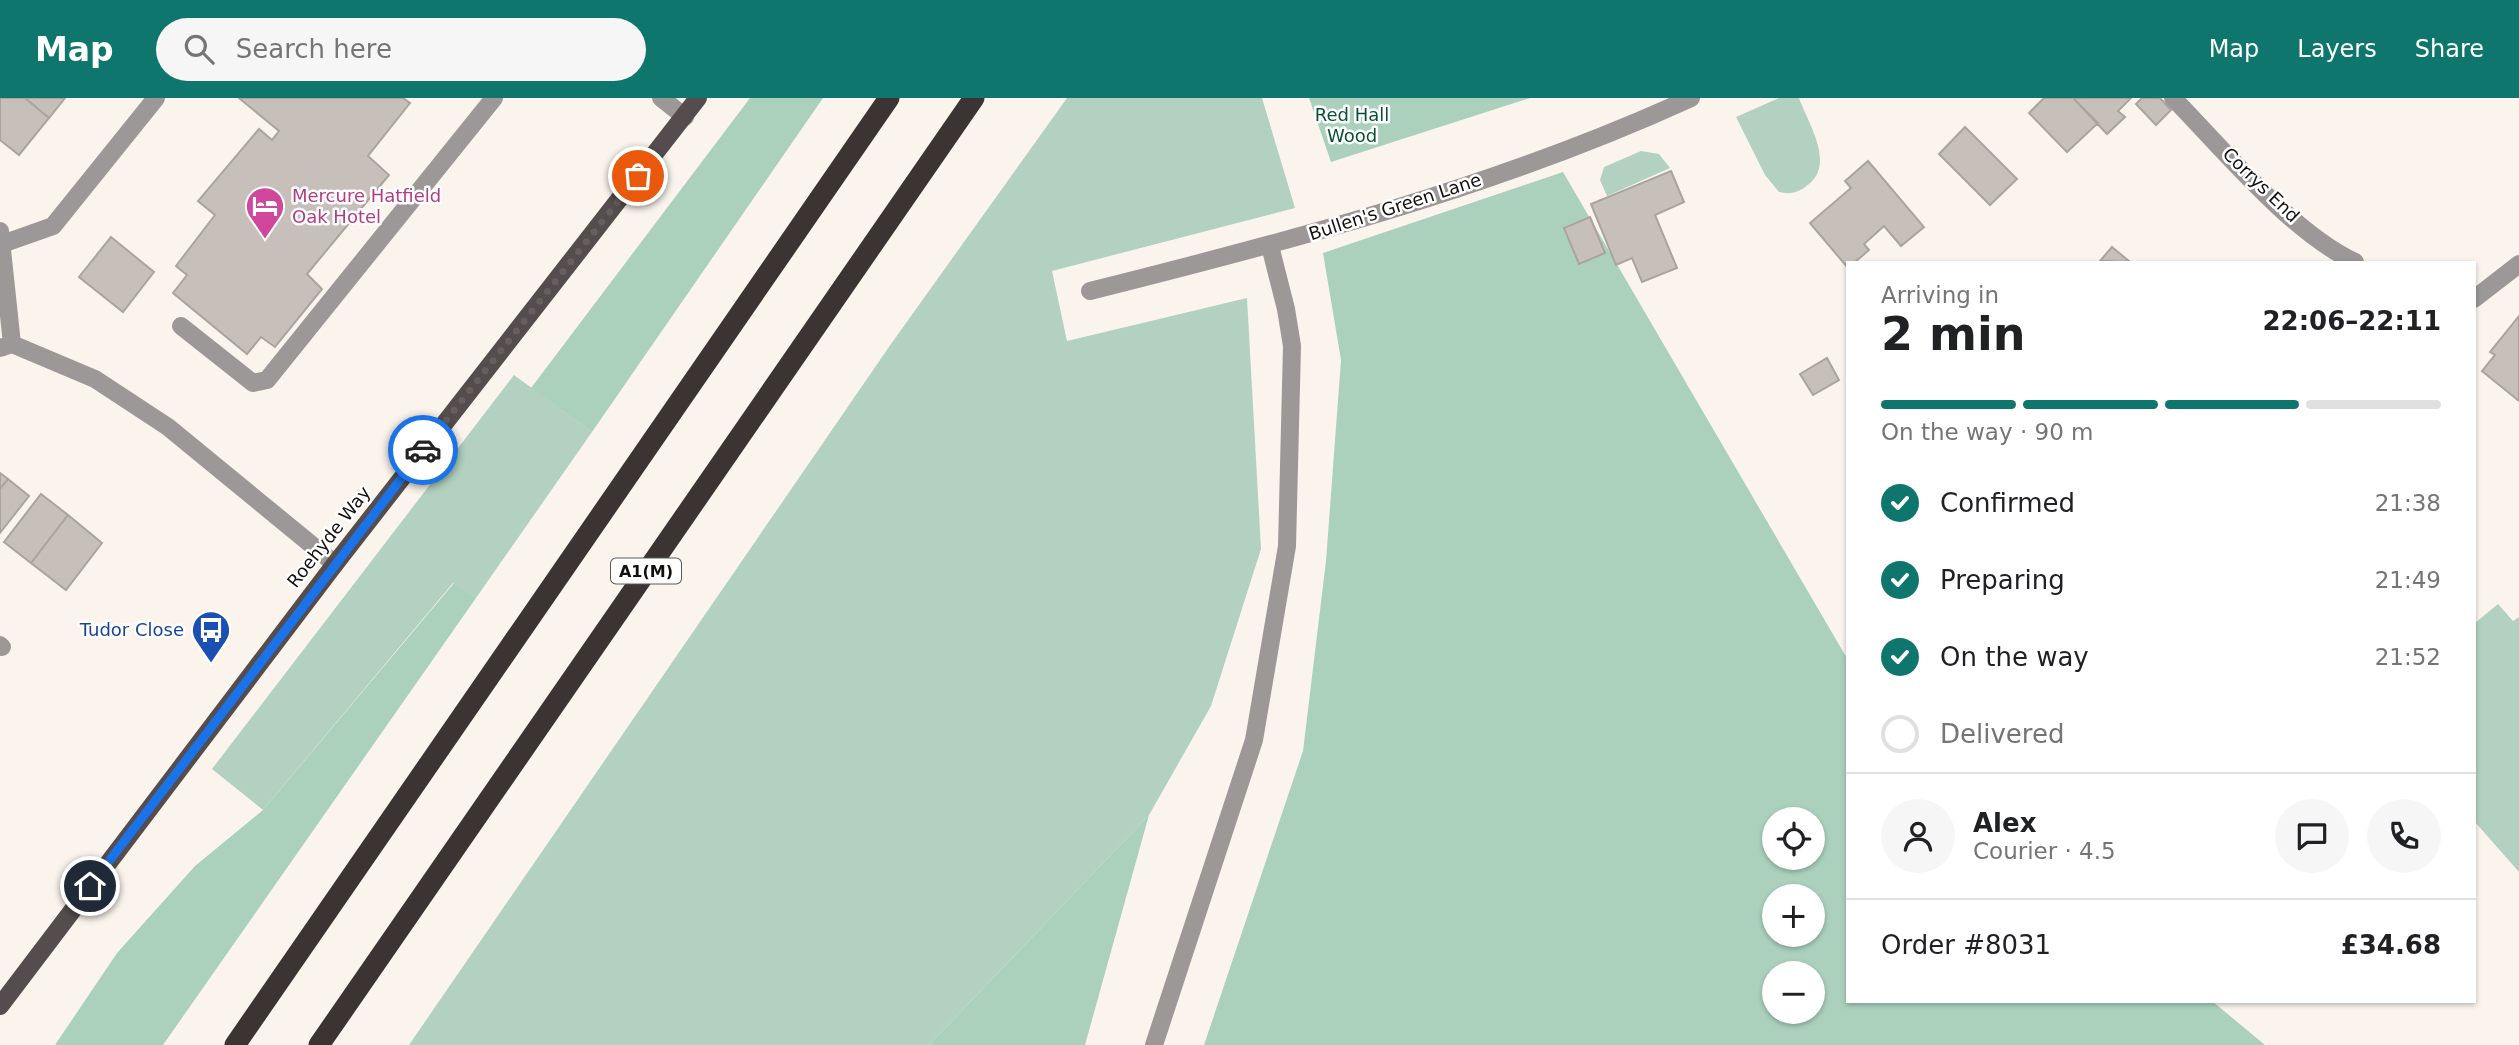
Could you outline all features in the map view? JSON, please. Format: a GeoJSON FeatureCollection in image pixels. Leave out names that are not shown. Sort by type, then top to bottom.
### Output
{"type":"FeatureCollection","features":[{"type":"Feature","properties":{"kind":"highway"},"geometry":{"type":"LineString","coordinates":[[235,1045],[889,98]]}},
{"type":"Feature","properties":{"kind":"highway","name":"A1(M)"},"geometry":{"type":"LineString","coordinates":[[319,1045],[974,98]]}},
{"type":"Feature","properties":{"kind":"main road","name":"Roehyde Way"},"geometry":{"type":"LineString","coordinates":[[0,1006],[335,564],[698,98]]}},
{"type":"Feature","properties":{"kind":"street"},"geometry":{"type":"LineString","coordinates":[[156,98],[53,226],[1,237],[6,346],[95,379],[168,427],[335,564]]}},
{"type":"Feature","properties":{"kind":"street"},"geometry":{"type":"LineString","coordinates":[[181,326],[253,383],[267,380],[494,98]]}},
{"type":"Feature","properties":{"kind":"street"},"geometry":{"type":"LineString","coordinates":[[661,98],[685,117]]}},
{"type":"Feature","properties":{"kind":"street","name":"Bullen's Green Lane"},"geometry":{"type":"LineString","coordinates":[[1090,291],[1270,246],[1545,159],[1691,98]]}},
{"type":"Feature","properties":{"kind":"street","name":"Corrys End"},"geometry":{"type":"LineString","coordinates":[[2173,98],[2269,195],[2332,251],[2353,261]]}},
{"type":"Feature","properties":{"kind":"street"},"geometry":{"type":"LineString","coordinates":[[1154,1045],[1254,740],[1287,545],[1292,346],[1270,246]]}},
{"type":"Feature","properties":{"kind":"street"},"geometry":{"type":"LineString","coordinates":[[2476,297],[2519,264]]}},
{"type":"Feature","properties":{"kind":"green space"},"geometry":{"type":"Polygon","coordinates":[[[750,98],[823,98],[592,432],[531,388],[750,98]]]}},
{"type":"Feature","properties":{"kind":"green space"},"geometry":{"type":"Polygon","coordinates":[[[1067,98],[1262,98],[1295,208],[1052,271],[1067,341],[1247,298],[1261,549],[1211,706],[1149,815],[929,1045],[409,1045],[891,344],[1067,98]]]}},
{"type":"Feature","properties":{"kind":"green space","name":"Red Hall Wood"},"geometry":{"type":"Polygon","coordinates":[[[1309,98],[1530,98],[1331,162],[1309,98]]]}},
{"type":"Feature","properties":{"kind":"green space"},"geometry":{"type":"Polygon","coordinates":[[[1779,98],[1799,98],[1820,154],[1816,175],[1806,187],[1791,193],[1779,192],[1765,175],[1736,117],[1779,98]]]}},
{"type":"Feature","properties":{"kind":"green space"},"geometry":{"type":"Polygon","coordinates":[[[1641,151],[1659,154],[1670,168],[1607,196],[1600,180],[1604,167],[1641,151]]]}},
{"type":"Feature","properties":{"kind":"green space"},"geometry":{"type":"Polygon","coordinates":[[[1563,172],[1846,657],[1846,1003],[2214,1003],[2265,1045],[1204,1045],[1303,751],[1326,561],[1341,360],[1323,253],[1563,172]]]}},
{"type":"Feature","properties":{"kind":"green space"},"geometry":{"type":"Polygon","coordinates":[[[514,375],[592,432],[476,598],[453,583],[263,810],[212,769],[514,375]]]}},
{"type":"Feature","properties":{"kind":"green space"},"geometry":{"type":"Polygon","coordinates":[[[454,583],[476,598],[163,1045],[55,1045],[117,953],[195,866],[263,810],[454,583]]]}},
{"type":"Feature","properties":{"kind":"green space"},"geometry":{"type":"Polygon","coordinates":[[[2498,604],[2513,621],[2519,617],[2519,872],[2476,823],[2476,622],[2498,604]]]}},
{"type":"Feature","properties":{"kind":"green space"},"geometry":{"type":"Polygon","coordinates":[[[1149,815],[1085,1045],[929,1045],[1149,815]]]}},
{"type":"Feature","properties":{"kind":"building"},"geometry":{"type":"Polygon","coordinates":[[[0,98],[25,98],[49,118],[19,155],[0,140],[0,98]]]}},
{"type":"Feature","properties":{"kind":"building"},"geometry":{"type":"Polygon","coordinates":[[[25,98],[65,98],[49,118],[25,98]]]}},
{"type":"Feature","properties":{"kind":"building","name":"Mercure Hatfield Oak Hotel"},"geometry":{"type":"Polygon","coordinates":[[[239,98],[403,98],[410,103],[368,156],[389,175],[307,274],[322,289],[275,347],[261,337],[247,354],[173,293],[187,275],[176,266],[215,215],[198,201],[259,129],[272,140],[279,131],[239,98]]]}},
{"type":"Feature","properties":{"kind":"building"},"geometry":{"type":"Polygon","coordinates":[[[2044,98],[2073,98],[2098,123],[2067,152],[2029,113],[2044,98]]]}},
{"type":"Feature","properties":{"kind":"building"},"geometry":{"type":"Polygon","coordinates":[[[2073,98],[2131,98],[2118,111],[2125,117],[2107,134],[2073,98]]]}},
{"type":"Feature","properties":{"kind":"building"},"geometry":{"type":"Polygon","coordinates":[[[2142,98],[2160,98],[2171,110],[2156,125],[2136,104],[2142,98]]]}},
{"type":"Feature","properties":{"kind":"building"},"geometry":{"type":"Polygon","coordinates":[[[1965,127],[2017,179],[1990,205],[1939,154],[1965,127]]]}},
{"type":"Feature","properties":{"kind":"building"},"geometry":{"type":"Polygon","coordinates":[[[1868,161],[1924,227],[1901,246],[1884,226],[1864,244],[1869,250],[1856,261],[1846,261],[1846,266],[1810,223],[1851,188],[1845,181],[1868,161]]]}},
{"type":"Feature","properties":{"kind":"building"},"geometry":{"type":"Polygon","coordinates":[[[1671,171],[1684,202],[1655,215],[1677,268],[1642,282],[1632,258],[1616,265],[1591,204],[1671,171]]]}},
{"type":"Feature","properties":{"kind":"building"},"geometry":{"type":"Polygon","coordinates":[[[1590,217],[1605,253],[1579,264],[1564,228],[1590,217]]]}},
{"type":"Feature","properties":{"kind":"building"},"geometry":{"type":"Polygon","coordinates":[[[111,237],[154,272],[123,312],[79,277],[111,237]]]}},
{"type":"Feature","properties":{"kind":"building"},"geometry":{"type":"Polygon","coordinates":[[[2112,247],[2129,261],[2100,261],[2112,247]]]}},
{"type":"Feature","properties":{"kind":"building"},"geometry":{"type":"Polygon","coordinates":[[[2519,316],[2519,401],[2482,371],[2495,355],[2490,352],[2519,316]]]}},
{"type":"Feature","properties":{"kind":"building"},"geometry":{"type":"Polygon","coordinates":[[[1827,358],[1839,380],[1813,395],[1800,374],[1827,358]]]}},
{"type":"Feature","properties":{"kind":"building"},"geometry":{"type":"Polygon","coordinates":[[[0,473],[8,479],[0,489],[0,473]]]}},
{"type":"Feature","properties":{"kind":"building"},"geometry":{"type":"Polygon","coordinates":[[[8,479],[29,496],[0,533],[0,489],[8,479]]]}},
{"type":"Feature","properties":{"kind":"building"},"geometry":{"type":"Polygon","coordinates":[[[41,494],[68,515],[31,563],[4,542],[41,494]]]}},
{"type":"Feature","properties":{"kind":"building"},"geometry":{"type":"Polygon","coordinates":[[[68,515],[102,543],[66,590],[31,563],[68,515]]]}},
{"type":"Feature","properties":{"kind":"way so far"},"geometry":{"type":"LineString","coordinates":[[423,450],[638,176]]}},
{"type":"Feature","properties":{"kind":"place","name":"Mercure Hatfield Oak Hotel"},"geometry":{"type":"Point","coordinates":[265,240]}},
{"type":"Feature","properties":{"kind":"place","name":"Tudor Close"},"geometry":{"type":"Point","coordinates":[211,664]}},
{"type":"Feature","properties":{"kind":"route"},"geometry":{"type":"LineString","coordinates":[[90,886],[423,450]]}}]}
